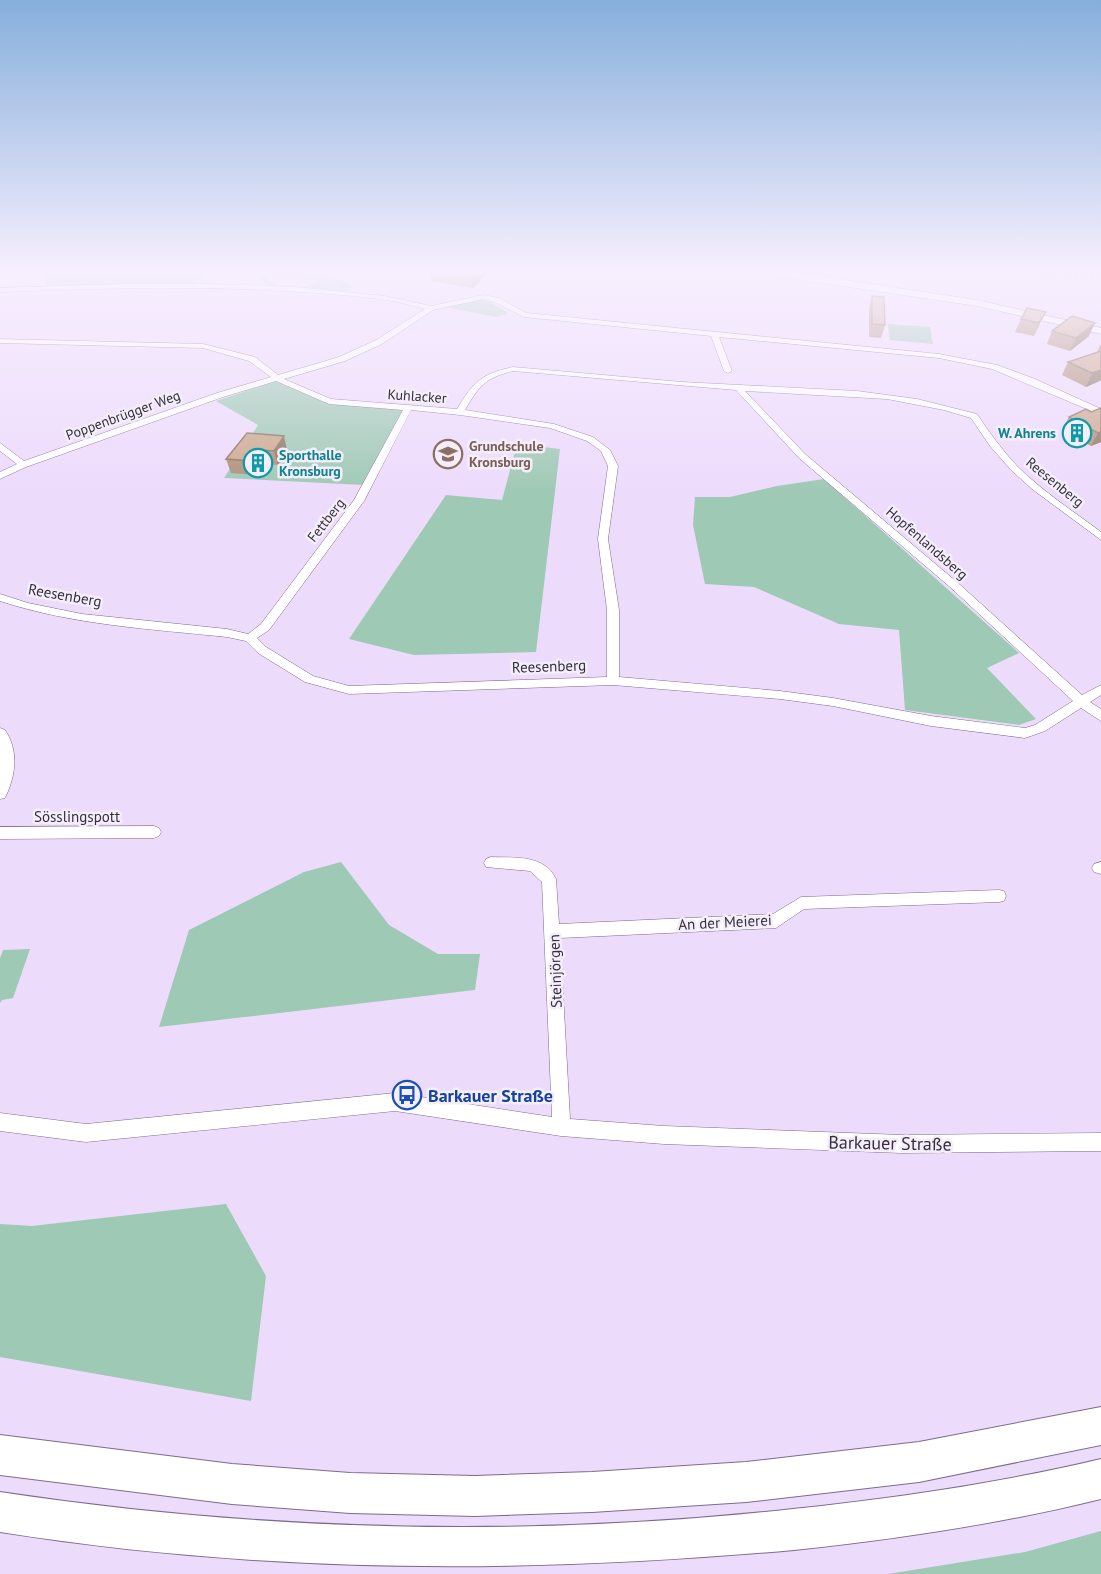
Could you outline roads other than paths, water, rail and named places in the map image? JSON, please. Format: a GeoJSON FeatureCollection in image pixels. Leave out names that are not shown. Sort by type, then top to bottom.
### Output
{"type":"FeatureCollection","features":[{"type":"Feature","properties":{"kind":"highway"},"geometry":{"type":"LineString","coordinates":[[0,1455],[232,1484],[350,1493],[487,1495],[592,1492],[746,1482],[919,1462],[1101,1426]]}},
{"type":"Feature","properties":{"kind":"highway"},"geometry":{"type":"LineString","coordinates":[[0,1512],[98,1527],[243,1541],[481,1549],[615,1546],[738,1537],[916,1515],[1101,1479]]}},
{"type":"Feature","properties":{"kind":"street","name":"Kuhlacker"},"geometry":{"type":"LineString","coordinates":[[181,345],[203,346],[232,351],[252,358],[278,379],[329,401],[460,412],[551,426],[590,439],[605,450],[614,466],[603,539],[613,610],[613,681]]}},
{"type":"Feature","properties":{"kind":"street","name":"Poppenbrügger Weg"},"geometry":{"type":"LineString","coordinates":[[0,476],[23,465],[220,394],[278,379],[356,354],[372,345]]}},
{"type":"Feature","properties":{"kind":"street"},"geometry":{"type":"LineString","coordinates":[[719,345],[728,371]]}},
{"type":"Feature","properties":{"kind":"street"},"geometry":{"type":"LineString","coordinates":[[837,345],[912,353],[994,367],[1032,381],[1101,412]]}},
{"type":"Feature","properties":{"kind":"street"},"geometry":{"type":"LineString","coordinates":[[460,412],[479,381],[493,373],[513,369],[737,387]]}},
{"type":"Feature","properties":{"kind":"street","name":"Reesenberg"},"geometry":{"type":"LineString","coordinates":[[737,387],[808,390],[880,397],[974,416],[993,444],[1014,468],[1035,487],[1101,537]]}},
{"type":"Feature","properties":{"kind":"street","name":"Hopfenlandsberg"},"geometry":{"type":"LineString","coordinates":[[737,387],[802,456],[954,585],[1101,716]]}},
{"type":"Feature","properties":{"kind":"street","name":"Fettberg"},"geometry":{"type":"LineString","coordinates":[[250,638],[265,627],[359,501],[408,408]]}},
{"type":"Feature","properties":{"kind":"street"},"geometry":{"type":"LineString","coordinates":[[0,446],[23,465]]}},
{"type":"Feature","properties":{"kind":"street","name":"Reesenberg"},"geometry":{"type":"LineString","coordinates":[[0,597],[23,606],[77,616],[226,633],[250,638],[262,650],[309,679],[349,690],[613,681],[780,694],[931,721],[1025,733],[1040,728],[1101,689]]}},
{"type":"Feature","properties":{"kind":"street"},"geometry":{"type":"LineString","coordinates":[[0,733],[8,749],[8,770],[0,794]]}},
{"type":"Feature","properties":{"kind":"street","name":"Sösslingspott"},"geometry":{"type":"LineString","coordinates":[[0,833],[154,832]]}},
{"type":"Feature","properties":{"kind":"street","name":"Steinjörgen"},"geometry":{"type":"LineString","coordinates":[[492,863],[533,865],[549,879],[561,1127]]}},
{"type":"Feature","properties":{"kind":"street","name":"An der Meierei"},"geometry":{"type":"LineString","coordinates":[[553,931],[776,921],[801,903],[999,896]]}},
{"type":"Feature","properties":{"kind":"street","name":"Barkauer Straße"},"geometry":{"type":"LineString","coordinates":[[0,1122],[86,1133],[395,1102],[561,1127],[664,1135],[902,1144],[1101,1142]]}},
{"type":"Feature","properties":{"kind":"place","name":"W. Ahrens"},"geometry":{"type":"Point","coordinates":[1077,433]}},
{"type":"Feature","properties":{"kind":"place","name":"Grundschule Kronsburg"},"geometry":{"type":"Point","coordinates":[448,454]}},
{"type":"Feature","properties":{"kind":"place","name":"Sporthalle Kronsburg"},"geometry":{"type":"Point","coordinates":[258,463]}},
{"type":"Feature","properties":{"kind":"place","name":"Barkauer Straße"},"geometry":{"type":"Point","coordinates":[407,1095]}}]}
